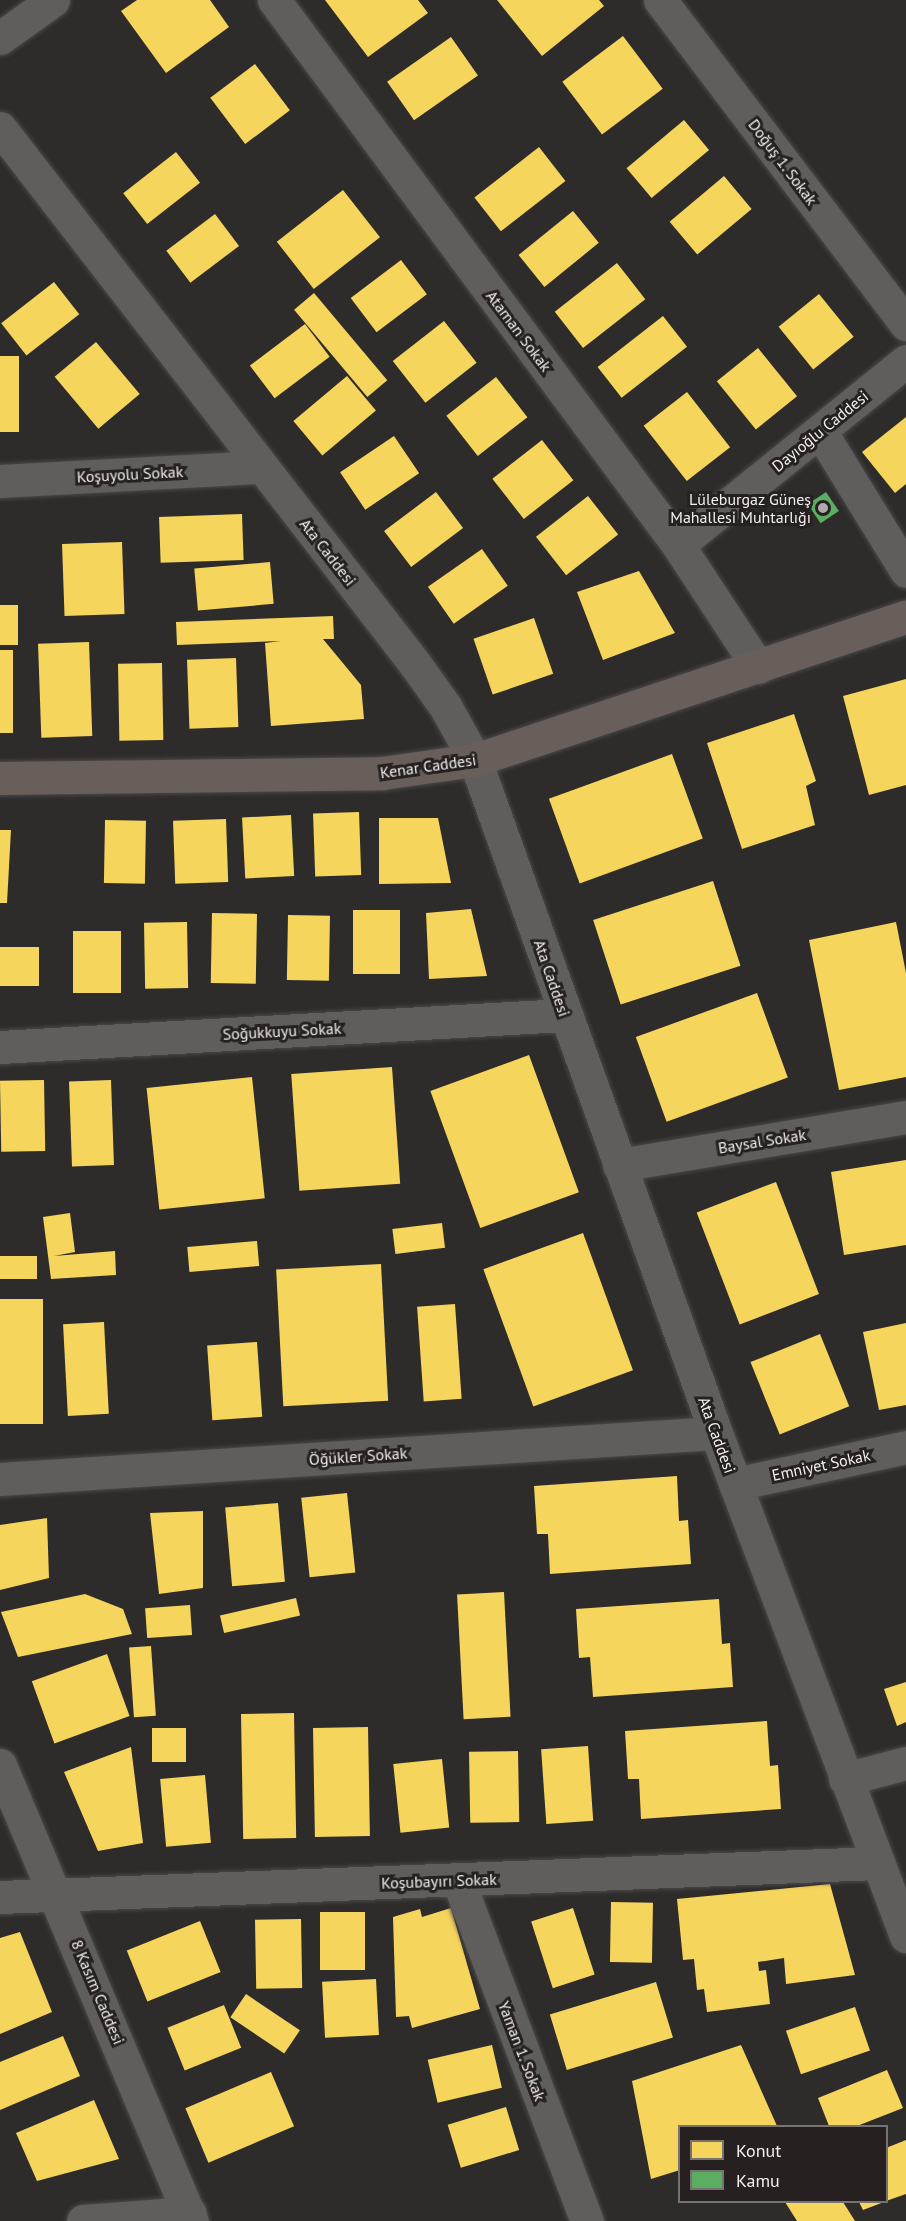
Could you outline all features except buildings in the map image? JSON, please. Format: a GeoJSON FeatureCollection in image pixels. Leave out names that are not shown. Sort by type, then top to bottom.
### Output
{"type":"FeatureCollection","features":[{"type":"Feature","properties":{"kind":"main road","name":"Kenar Caddesi"},"geometry":{"type":"LineString","coordinates":[[0,778],[382,773],[475,760],[906,617]]}},
{"type":"Feature","properties":{"kind":"street"},"geometry":{"type":"LineString","coordinates":[[0,38],[53,0]]}},
{"type":"Feature","properties":{"kind":"street","name":"Ataman Sokak"},"geometry":{"type":"LineString","coordinates":[[274,0],[678,545],[758,667]]}},
{"type":"Feature","properties":{"kind":"street","name":"Doğuş 1. Sokak"},"geometry":{"type":"LineString","coordinates":[[660,0],[906,324]]}},
{"type":"Feature","properties":{"kind":"street","name":"Ata Caddesi"},"geometry":{"type":"LineString","coordinates":[[0,128],[415,664],[445,706],[475,760],[564,1015],[716,1433],[906,1936]]}},
{"type":"Feature","properties":{"kind":"street","name":"Dayıoğlu Caddesi"},"geometry":{"type":"LineString","coordinates":[[678,545],[906,361]]}},
{"type":"Feature","properties":{"kind":"street"},"geometry":{"type":"LineString","coordinates":[[819,431],[906,571]]}},
{"type":"Feature","properties":{"kind":"street","name":"Koşuyolu Sokak"},"geometry":{"type":"LineString","coordinates":[[0,481],[261,467]]}},
{"type":"Feature","properties":{"kind":"street","name":"Soğukkuyu Sokak"},"geometry":{"type":"LineString","coordinates":[[0,1047],[564,1015]]}},
{"type":"Feature","properties":{"kind":"street","name":"Baysal Sokak"},"geometry":{"type":"LineString","coordinates":[[619,1165],[906,1117]]}},
{"type":"Feature","properties":{"kind":"street","name":"Öğükler Sokak"},"geometry":{"type":"LineString","coordinates":[[0,1479],[716,1433]]}},
{"type":"Feature","properties":{"kind":"street","name":"Emniyet Sokak"},"geometry":{"type":"LineString","coordinates":[[735,1484],[906,1447]]}},
{"type":"Feature","properties":{"kind":"street"},"geometry":{"type":"LineString","coordinates":[[845,1779],[906,1763]]}},
{"type":"Feature","properties":{"kind":"street","name":"8 Kasım Caddesi"},"geometry":{"type":"LineString","coordinates":[[0,1765],[57,1895],[191,2217]]}},
{"type":"Feature","properties":{"kind":"street","name":"Koşubayırı Sokak"},"geometry":{"type":"LineString","coordinates":[[0,1897],[877,1863]]}},
{"type":"Feature","properties":{"kind":"street","name":"Yaman 1. Sokak"},"geometry":{"type":"LineString","coordinates":[[458,1880],[587,2221]]}},
{"type":"Feature","properties":{"kind":"street"},"geometry":{"type":"LineString","coordinates":[[83,2221],[191,2217]]}},
{"type":"Feature","properties":{"kind":"place","name":"Lüleburgaz Güneş Mahallesi Muhtarlığı"},"geometry":{"type":"Point","coordinates":[823,508]}}]}
